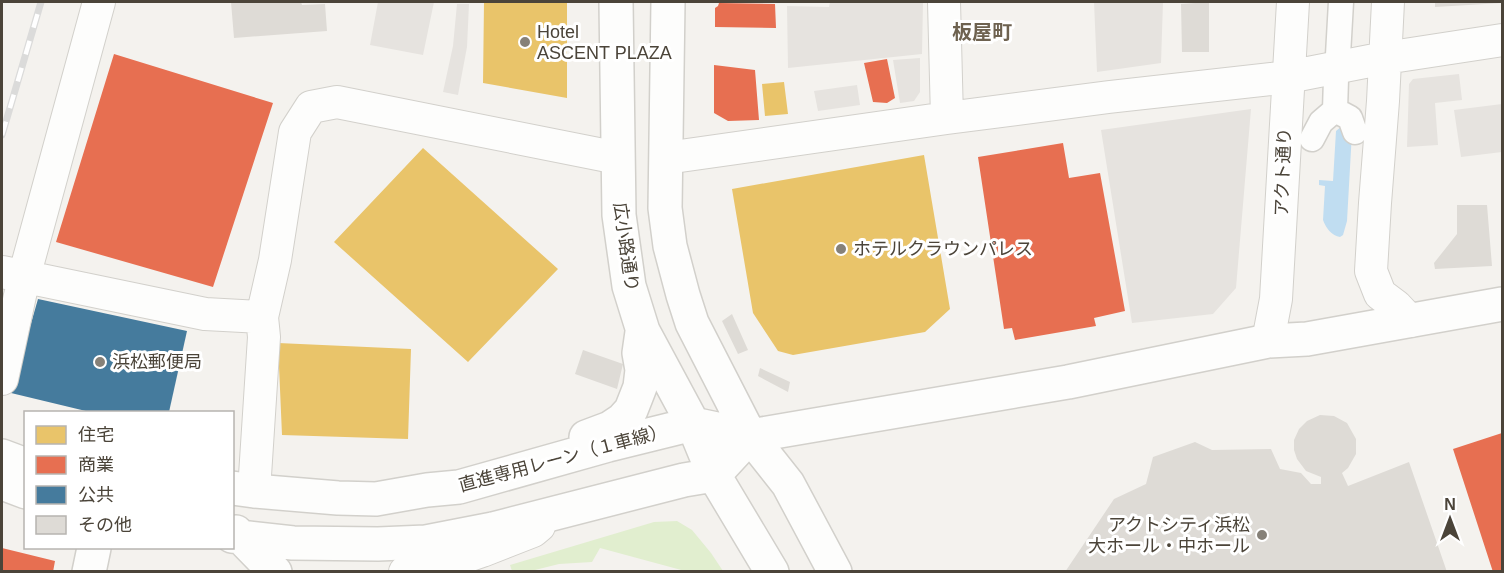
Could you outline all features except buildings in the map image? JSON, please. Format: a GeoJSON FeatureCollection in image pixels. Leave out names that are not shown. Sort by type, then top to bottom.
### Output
{"type":"FeatureCollection","features":[{"type":"Feature","properties":{"kind":"street"},"geometry":{"type":"LineString","coordinates":[[2,379],[13,275],[99,2]]}},
{"type":"Feature","properties":{"kind":"street","name":"広小路通り"},"geometry":{"type":"LineString","coordinates":[[616,2],[619,215],[629,286],[643,331],[697,433],[714,475],[772,572]]}},
{"type":"Feature","properties":{"kind":"street"},"geometry":{"type":"LineString","coordinates":[[668,2],[665,208],[670,246],[683,296],[692,323],[744,442],[775,467],[788,484],[835,572]]}},
{"type":"Feature","properties":{"kind":"street"},"geometry":{"type":"LineString","coordinates":[[944,2],[946,118]]}},
{"type":"Feature","properties":{"kind":"street","name":"アクト通り"},"geometry":{"type":"LineString","coordinates":[[1268,341],[1276,299],[1293,2]]}},
{"type":"Feature","properties":{"kind":"street"},"geometry":{"type":"LineString","coordinates":[[1338,55],[1341,2]]}},
{"type":"Feature","properties":{"kind":"street"},"geometry":{"type":"LineString","coordinates":[[1388,2],[1371,271],[1380,294],[1410,321]]}},
{"type":"Feature","properties":{"kind":"street"},"geometry":{"type":"LineString","coordinates":[[666,158],[946,118],[1288,77],[1385,58],[1503,40]]}},
{"type":"Feature","properties":{"kind":"street"},"geometry":{"type":"LineString","coordinates":[[1312,139],[1321,122],[1335,110],[1336,79]]}},
{"type":"Feature","properties":{"kind":"street"},"geometry":{"type":"LineString","coordinates":[[243,489],[264,337],[262,317],[275,260],[295,132],[311,107],[337,102],[618,158]]}},
{"type":"Feature","properties":{"kind":"street"},"geometry":{"type":"LineString","coordinates":[[1335,110],[1350,118],[1355,132]]}},
{"type":"Feature","properties":{"kind":"street"},"geometry":{"type":"LineString","coordinates":[[13,275],[205,314],[262,317]]}},
{"type":"Feature","properties":{"kind":"street"},"geometry":{"type":"LineString","coordinates":[[376,499],[424,504],[465,500],[687,442],[697,433],[744,442],[1068,382],[1268,341],[1307,339],[1503,304]]}},
{"type":"Feature","properties":{"kind":"street"},"geometry":{"type":"LineString","coordinates":[[427,490],[443,476],[575,441],[610,428],[622,420],[631,410],[640,387],[642,370],[639,353],[643,331]]}},
{"type":"Feature","properties":{"kind":"street","name":"直進専用レーン（１車線）"},"geometry":{"type":"LineString","coordinates":[[243,489],[338,498],[376,499],[427,490],[459,488],[608,445],[697,433]]}},
{"type":"Feature","properties":{"kind":"street"},"geometry":{"type":"LineString","coordinates":[[235,534],[293,543],[426,542],[493,529],[684,480],[714,475],[744,442]]}},
{"type":"Feature","properties":{"kind":"street"},"geometry":{"type":"LineString","coordinates":[[2,483],[24,491]]}},
{"type":"Feature","properties":{"kind":"street"},"geometry":{"type":"LineString","coordinates":[[405,572],[456,560],[482,551],[533,531],[556,513]]}},
{"type":"Feature","properties":{"kind":"street"},"geometry":{"type":"LineString","coordinates":[[235,534],[275,572]]}},
{"type":"Feature","properties":{"kind":"street"},"geometry":{"type":"LineString","coordinates":[[89,572],[94,549]]}},
{"type":"Feature","properties":{"kind":"green space"},"geometry":{"type":"Polygon","coordinates":[[[677,521],[692,530],[723,571],[685,571],[600,548],[592,562],[559,564],[531,571],[512,571],[510,565],[654,522],[677,521]]]}},
{"type":"Feature","properties":{"kind":"shaded area"},"geometry":{"type":"Polygon","coordinates":[[[378,2],[434,2],[423,55],[370,45],[378,2]]]}},
{"type":"Feature","properties":{"kind":"shaded area"},"geometry":{"type":"Polygon","coordinates":[[[830,2],[923,2],[922,54],[788,68],[787,6],[829,7],[830,2]]]}},
{"type":"Feature","properties":{"kind":"shaded area"},"geometry":{"type":"Polygon","coordinates":[[[1094,2],[1163,2],[1161,63],[1097,72],[1094,2]]]}},
{"type":"Feature","properties":{"kind":"shaded area"},"geometry":{"type":"Polygon","coordinates":[[[457,4],[469,4],[467,47],[458,95],[443,92],[453,46],[457,4]]]}},
{"type":"Feature","properties":{"kind":"shaded area"},"geometry":{"type":"Polygon","coordinates":[[[920,58],[920,92],[914,101],[900,103],[893,60],[920,58]]]}},
{"type":"Feature","properties":{"kind":"shaded area"},"geometry":{"type":"Polygon","coordinates":[[[1459,74],[1462,100],[1435,103],[1438,145],[1407,147],[1409,84],[1413,79],[1459,74]]]}},
{"type":"Feature","properties":{"kind":"shaded area"},"geometry":{"type":"Polygon","coordinates":[[[857,85],[860,105],[818,111],[814,91],[857,85]]]}},
{"type":"Feature","properties":{"kind":"shaded area"},"geometry":{"type":"Polygon","coordinates":[[[1502,104],[1502,152],[1461,157],[1454,110],[1502,104]]]}},
{"type":"Feature","properties":{"kind":"shaded area"},"geometry":{"type":"Polygon","coordinates":[[[1251,109],[1236,288],[1213,314],[1132,323],[1101,130],[1251,109]]]}},
{"type":"Feature","properties":{"kind":"water"},"geometry":{"type":"Polygon","coordinates":[[[1342,126],[1352,132],[1347,221],[1343,235],[1340,237],[1330,231],[1323,220],[1325,186],[1319,185],[1319,180],[1333,181],[1336,131],[1342,126]]]}},
{"type":"Feature","properties":{"kind":"railway"},"geometry":{"type":"LineString","coordinates":[[2,135],[41,2]]}},
{"type":"Feature","properties":{"kind":"place","name":"Hotel ASCENT PLAZA"},"geometry":{"type":"Point","coordinates":[525,42]}},
{"type":"Feature","properties":{"kind":"place","name":"ホテルクラウンパレス"},"geometry":{"type":"Point","coordinates":[841,249]}},
{"type":"Feature","properties":{"kind":"place","name":"浜松郵便局"},"geometry":{"type":"Point","coordinates":[100,362]}},
{"type":"Feature","properties":{"kind":"place","name":"アクトシティ浜松 大ホール・中ホール"},"geometry":{"type":"Point","coordinates":[1262,535]}},
{"type":"Feature","properties":{"kind":"district","name":"板屋町"},"geometry":{"type":"Point","coordinates":[982,32]}}]}
